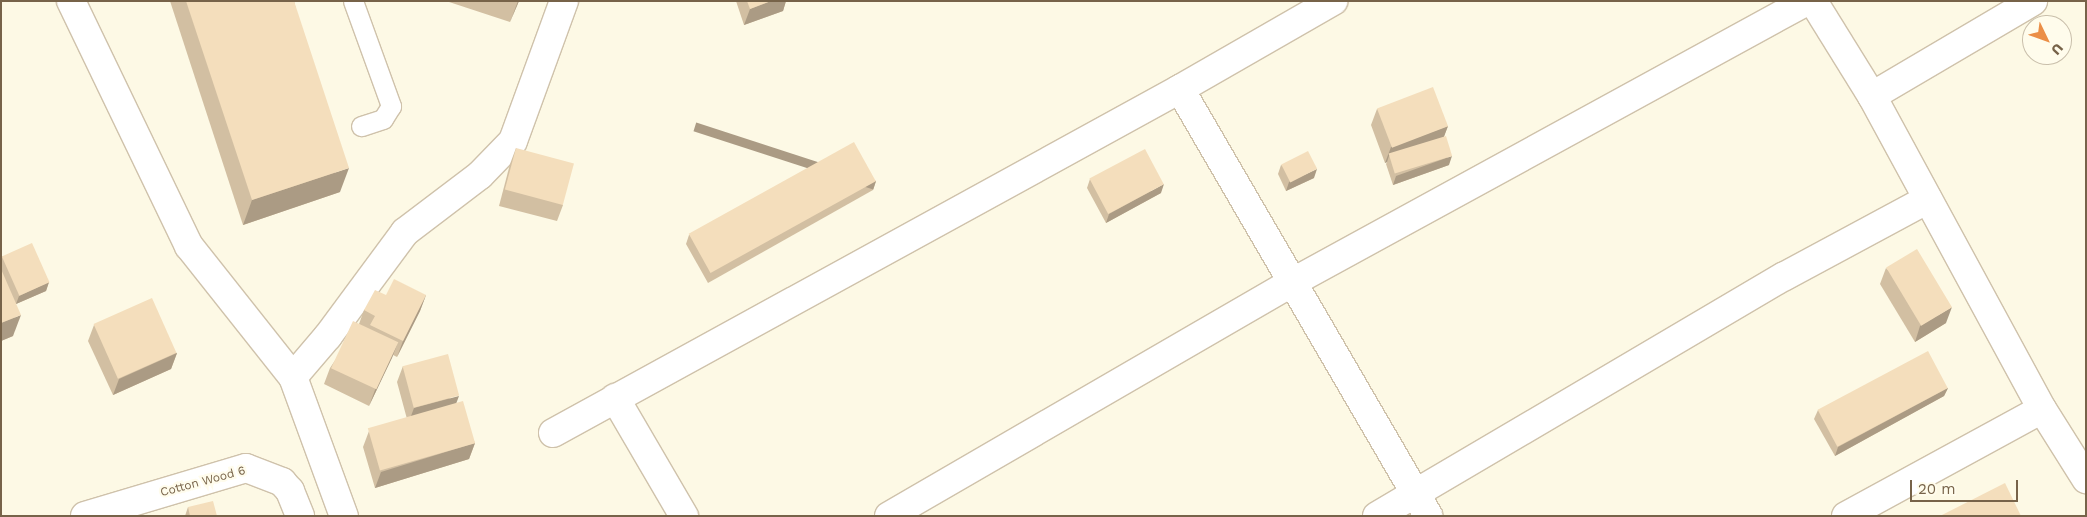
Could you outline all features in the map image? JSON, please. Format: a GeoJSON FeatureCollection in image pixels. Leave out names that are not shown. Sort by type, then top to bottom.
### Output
{"type":"FeatureCollection","features":[{"type":"Feature","properties":{"kind":"street"},"geometry":{"type":"LineString","coordinates":[[71,1],[189,246],[293,377],[344,516]]}},
{"type":"Feature","properties":{"kind":"street"},"geometry":{"type":"LineString","coordinates":[[293,377],[328,336],[405,232],[480,175],[513,141],[564,1]]}},
{"type":"Feature","properties":{"kind":"street"},"geometry":{"type":"LineString","coordinates":[[553,433],[1180,89],[1333,1]]}},
{"type":"Feature","properties":{"kind":"street"},"geometry":{"type":"LineString","coordinates":[[889,516],[1294,282],[1807,1]]}},
{"type":"Feature","properties":{"kind":"street"},"geometry":{"type":"LineString","coordinates":[[1813,1],[1872,96],[2042,410],[2086,479]]}},
{"type":"Feature","properties":{"kind":"street"},"geometry":{"type":"LineString","coordinates":[[1872,96],[2033,1]]}},
{"type":"Feature","properties":{"kind":"street"},"geometry":{"type":"LineString","coordinates":[[1180,89],[1423,504]]}},
{"type":"Feature","properties":{"kind":"street"},"geometry":{"type":"LineString","coordinates":[[1377,516],[1423,504],[1785,276],[1928,199]]}},
{"type":"Feature","properties":{"kind":"street"},"geometry":{"type":"LineString","coordinates":[[615,398],[684,516]]}},
{"type":"Feature","properties":{"kind":"street"},"geometry":{"type":"LineString","coordinates":[[1846,516],[2042,410]]}},
{"type":"Feature","properties":{"kind":"street","name":"Cotton Wood 6"},"geometry":{"type":"LineString","coordinates":[[85,516],[246,468],[282,482],[290,491],[300,516]]}},
{"type":"Feature","properties":{"kind":"lane"},"geometry":{"type":"LineString","coordinates":[[353,1],[391,106],[383,119],[361,126]]}},
{"type":"Feature","properties":{"kind":"building"},"geometry":{"type":"Polygon","coordinates":[[[186,1],[294,1],[349,168],[252,200],[186,1]]]}},
{"type":"Feature","properties":{"kind":"building"},"geometry":{"type":"Polygon","coordinates":[[[747,1],[771,1],[750,9],[747,1]]]}},
{"type":"Feature","properties":{"kind":"building"},"geometry":{"type":"Polygon","coordinates":[[[1433,87],[1448,126],[1392,148],[1377,109],[1433,87]]]}},
{"type":"Feature","properties":{"kind":"building"},"geometry":{"type":"Polygon","coordinates":[[[1446,136],[1452,156],[1395,174],[1389,154],[1446,136]]]}},
{"type":"Feature","properties":{"kind":"building"},"geometry":{"type":"Polygon","coordinates":[[[854,142],[876,181],[711,273],[689,234],[854,142]]]}},
{"type":"Feature","properties":{"kind":"building"},"geometry":{"type":"Polygon","coordinates":[[[516,148],[574,164],[563,205],[505,190],[516,148]]]}},
{"type":"Feature","properties":{"kind":"building"},"geometry":{"type":"Polygon","coordinates":[[[1145,149],[1164,184],[1108,214],[1089,179],[1145,149]]]}},
{"type":"Feature","properties":{"kind":"building"},"geometry":{"type":"Polygon","coordinates":[[[1308,151],[1317,169],[1290,182],[1281,165],[1308,151]]]}},
{"type":"Feature","properties":{"kind":"building"},"geometry":{"type":"Polygon","coordinates":[[[32,243],[49,282],[19,296],[2,256],[32,243]]]}},
{"type":"Feature","properties":{"kind":"building"},"geometry":{"type":"Polygon","coordinates":[[[1917,249],[1952,307],[1921,326],[1886,268],[1917,249]]]}},
{"type":"Feature","properties":{"kind":"building"},"geometry":{"type":"Polygon","coordinates":[[[1,269],[21,315],[1,323],[1,269]]]}},
{"type":"Feature","properties":{"kind":"building"},"geometry":{"type":"Polygon","coordinates":[[[394,279],[426,295],[403,341],[370,325],[375,316],[364,310],[375,290],[386,295],[394,279]]]}},
{"type":"Feature","properties":{"kind":"building"},"geometry":{"type":"Polygon","coordinates":[[[152,298],[176,353],[118,379],[94,324],[152,298]]]}},
{"type":"Feature","properties":{"kind":"building"},"geometry":{"type":"Polygon","coordinates":[[[353,321],[398,342],[376,389],[331,368],[353,321]]]}},
{"type":"Feature","properties":{"kind":"building"},"geometry":{"type":"Polygon","coordinates":[[[1928,351],[1948,388],[1837,447],[1818,410],[1928,351]]]}},
{"type":"Feature","properties":{"kind":"building"},"geometry":{"type":"Polygon","coordinates":[[[448,354],[459,396],[414,408],[403,366],[448,354]]]}},
{"type":"Feature","properties":{"kind":"building"},"geometry":{"type":"Polygon","coordinates":[[[463,401],[475,443],[380,471],[368,428],[463,401]]]}},
{"type":"Feature","properties":{"kind":"building"},"geometry":{"type":"Polygon","coordinates":[[[2005,483],[2021,516],[1940,516],[2005,483]]]}},
{"type":"Feature","properties":{"kind":"building"},"geometry":{"type":"Polygon","coordinates":[[[213,501],[217,516],[190,516],[188,507],[213,501]]]}}]}
